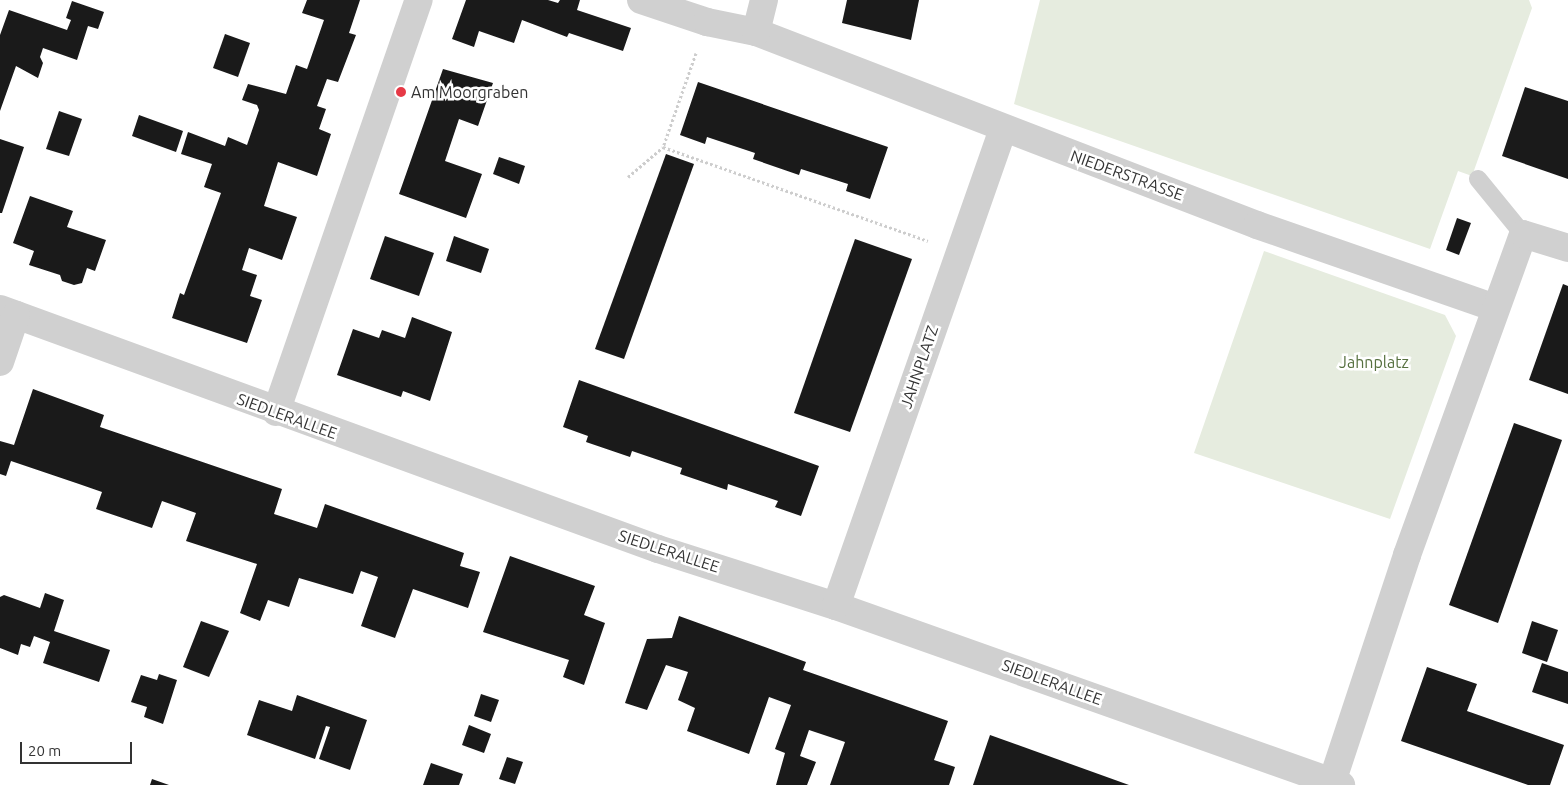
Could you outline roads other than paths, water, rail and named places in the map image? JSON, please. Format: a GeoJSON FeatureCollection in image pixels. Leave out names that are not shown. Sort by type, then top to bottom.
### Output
{"type":"FeatureCollection","features":[{"type":"Feature","properties":{"kind":"street"},"geometry":{"type":"LineString","coordinates":[[276,412],[419,0]]}},
{"type":"Feature","properties":{"kind":"street","name":"NIEDERSTRASSE"},"geometry":{"type":"LineString","coordinates":[[641,0],[707,22],[756,32],[1002,129],[1169,189],[1257,225],[1495,308]]}},
{"type":"Feature","properties":{"kind":"street"},"geometry":{"type":"LineString","coordinates":[[756,32],[764,0]]}},
{"type":"Feature","properties":{"kind":"street","name":"JAHNPLATZ"},"geometry":{"type":"LineString","coordinates":[[836,606],[1002,129]]}},
{"type":"Feature","properties":{"kind":"street"},"geometry":{"type":"LineString","coordinates":[[1336,783],[1495,308],[1523,234],[1568,248]]}},
{"type":"Feature","properties":{"kind":"street"},"geometry":{"type":"LineString","coordinates":[[0,362],[8,312]]}},
{"type":"Feature","properties":{"kind":"street","name":"SIEDLERALLEE"},"geometry":{"type":"LineString","coordinates":[[8,312],[276,412],[658,549],[836,606],[1336,783]]}},
{"type":"Feature","properties":{"kind":"lane"},"geometry":{"type":"LineString","coordinates":[[1478,179],[1523,234]]}},
{"type":"Feature","properties":{"kind":"place","name":"Am Moorgraben"},"geometry":{"type":"Point","coordinates":[401,92]}},
{"type":"Feature","properties":{"kind":"park label","name":"Jahnplatz"},"geometry":{"type":"Point","coordinates":[1374,362]}}]}
